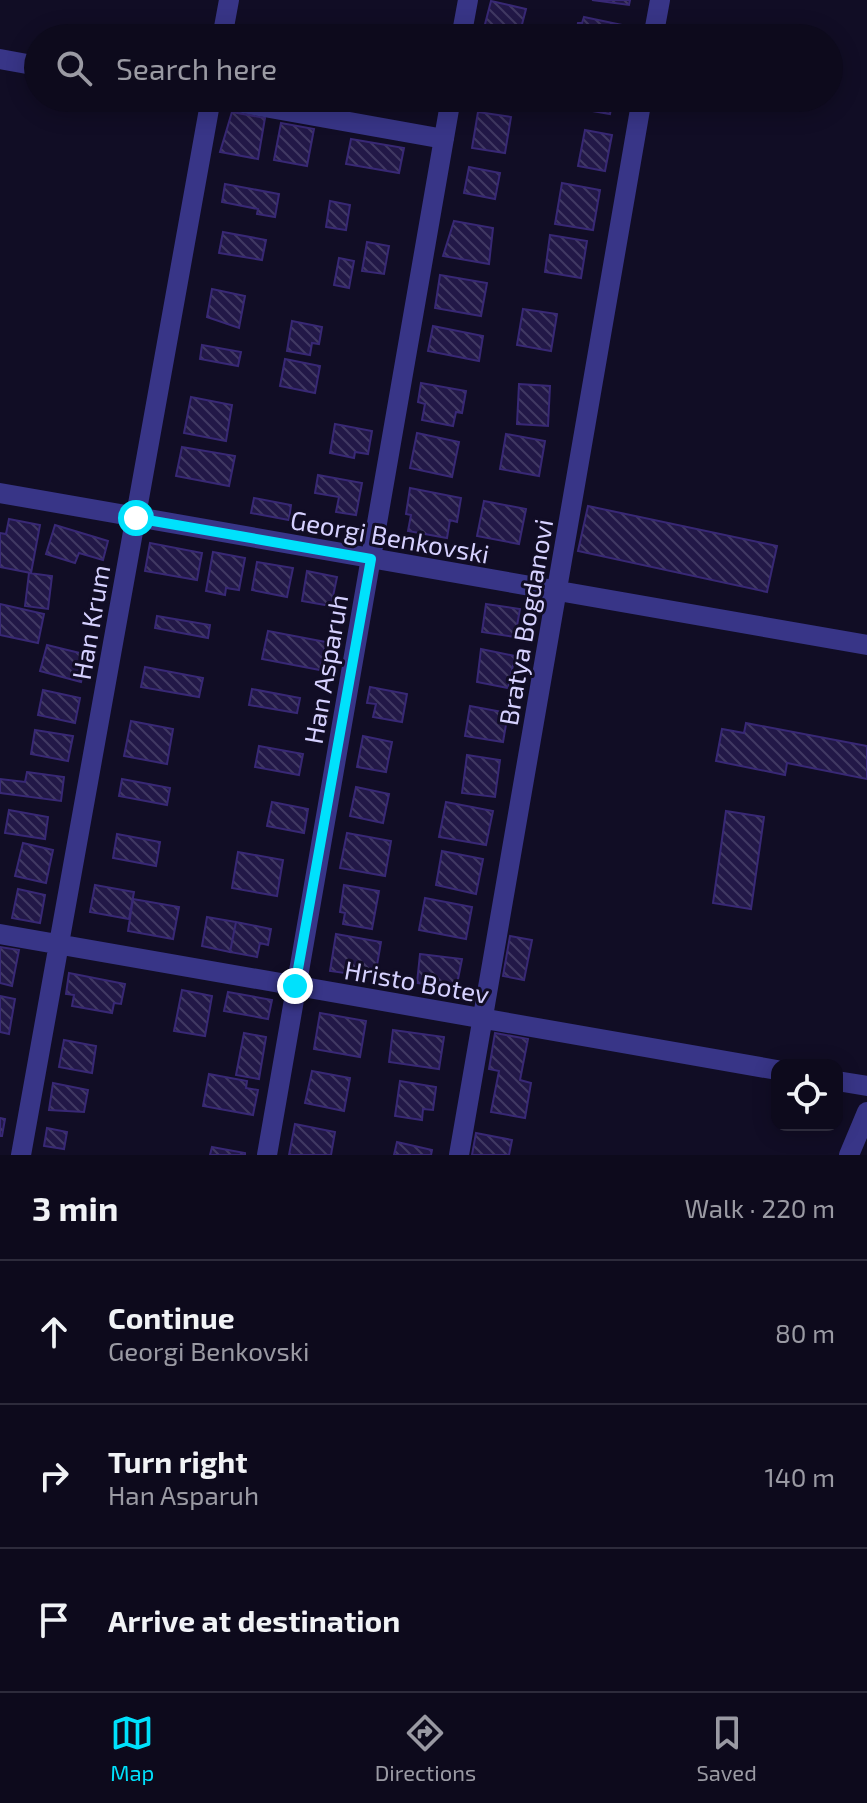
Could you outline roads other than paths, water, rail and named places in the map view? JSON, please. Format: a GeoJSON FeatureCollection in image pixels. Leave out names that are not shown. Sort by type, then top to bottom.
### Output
{"type":"FeatureCollection","features":[{"type":"Feature","properties":{"kind":"street"},"geometry":{"type":"LineString","coordinates":[[225,24],[229,0]]}},
{"type":"Feature","properties":{"kind":"street"},"geometry":{"type":"LineString","coordinates":[[464,24],[468,0]]}},
{"type":"Feature","properties":{"kind":"street"},"geometry":{"type":"LineString","coordinates":[[656,24],[660,0]]}},
{"type":"Feature","properties":{"kind":"street"},"geometry":{"type":"LineString","coordinates":[[0,59],[24,63]]}},
{"type":"Feature","properties":{"kind":"street","name":"Han Krum"},"geometry":{"type":"LineString","coordinates":[[21,1155],[210,112]]}},
{"type":"Feature","properties":{"kind":"street"},"geometry":{"type":"LineString","coordinates":[[292,112],[444,139]]}},
{"type":"Feature","properties":{"kind":"street","name":"Han Asparuh"},"geometry":{"type":"LineString","coordinates":[[267,1155],[449,112]]}},
{"type":"Feature","properties":{"kind":"street","name":"Bratya Bogdanovi"},"geometry":{"type":"LineString","coordinates":[[459,1155],[640,112]]}},
{"type":"Feature","properties":{"kind":"street","name":"Georgi Benkovski"},"geometry":{"type":"LineString","coordinates":[[0,493],[867,645]]}},
{"type":"Feature","properties":{"kind":"street","name":"Hristo Botev"},"geometry":{"type":"LineString","coordinates":[[0,934],[771,1069]]}},
{"type":"Feature","properties":{"kind":"street"},"geometry":{"type":"LineString","coordinates":[[843,1082],[867,1086]]}},
{"type":"Feature","properties":{"kind":"street"},"geometry":{"type":"LineString","coordinates":[[849,1155],[867,1112]]}}]}
